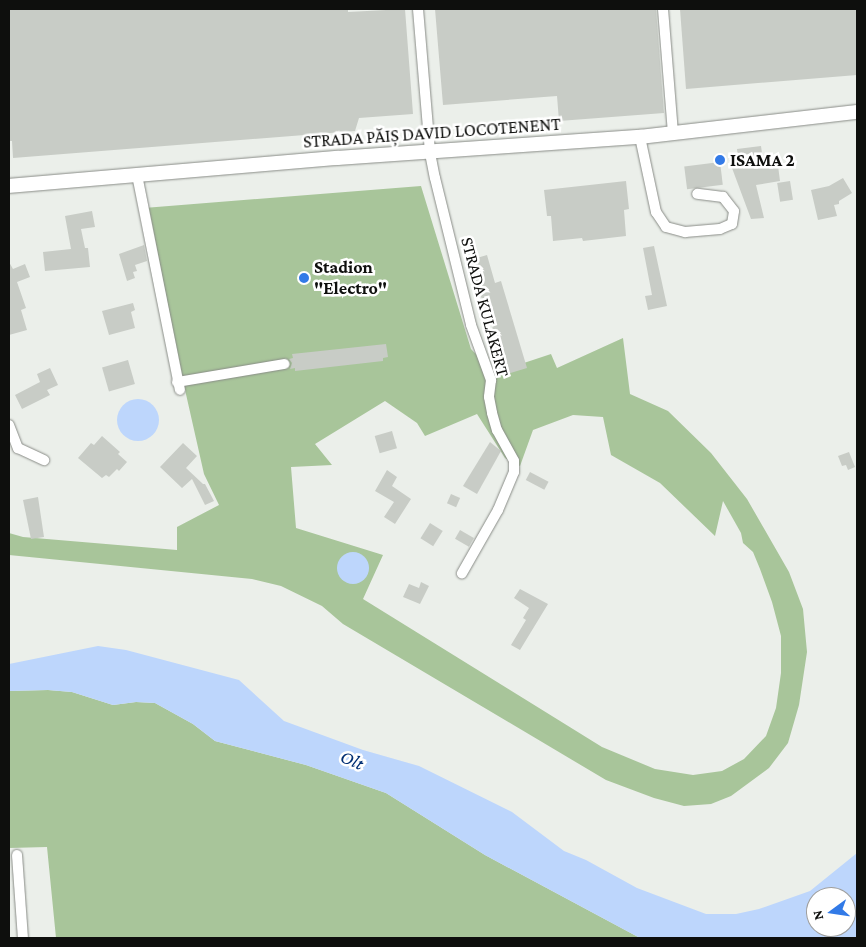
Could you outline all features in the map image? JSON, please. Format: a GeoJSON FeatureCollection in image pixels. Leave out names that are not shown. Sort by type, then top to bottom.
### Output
{"type":"FeatureCollection","features":[{"type":"Feature","properties":{"kind":"main road","name":"STRADA PĂIȘ DAVID LOCOTENENT"},"geometry":{"type":"LineString","coordinates":[[9,186],[640,137],[857,112]]}},
{"type":"Feature","properties":{"kind":"street","name":"STRADA KULAKERT"},"geometry":{"type":"LineString","coordinates":[[418,9],[430,152],[471,325],[491,380],[489,396],[492,414],[497,430],[514,461],[514,472],[498,510],[462,573]]}},
{"type":"Feature","properties":{"kind":"street"},"geometry":{"type":"LineString","coordinates":[[663,9],[673,134]]}},
{"type":"Feature","properties":{"kind":"street"},"geometry":{"type":"LineString","coordinates":[[640,137],[656,212],[666,227],[685,232],[720,229],[732,224],[734,211],[723,197],[697,194]]}},
{"type":"Feature","properties":{"kind":"street"},"geometry":{"type":"LineString","coordinates":[[137,175],[178,386],[285,364]]}},
{"type":"Feature","properties":{"kind":"street"},"geometry":{"type":"LineString","coordinates":[[9,425],[18,448],[44,460]]}},
{"type":"Feature","properties":{"kind":"street"},"geometry":{"type":"LineString","coordinates":[[17,855],[23,938]]}},
{"type":"Feature","properties":{"kind":"green space"},"geometry":{"type":"Polygon","coordinates":[[[421,186],[471,349],[494,373],[551,354],[557,368],[623,338],[630,394],[668,411],[711,453],[747,499],[789,572],[803,609],[807,652],[799,705],[788,743],[769,768],[731,796],[711,804],[684,806],[654,798],[606,780],[343,624],[322,606],[281,586],[252,579],[9,555],[9,533],[23,537],[177,550],[177,527],[219,505],[204,474],[144,208],[421,186]],[[385,401],[315,444],[332,465],[291,467],[296,528],[383,555],[363,599],[602,747],[655,769],[693,775],[722,771],[744,759],[766,736],[776,708],[781,673],[781,636],[772,602],[753,552],[743,543],[741,533],[723,501],[715,536],[660,483],[611,455],[603,417],[573,415],[533,430],[520,466],[505,458],[477,414],[425,436],[417,423],[385,401]]]}},
{"type":"Feature","properties":{"kind":"green space"},"geometry":{"type":"Polygon","coordinates":[[[48,690],[72,692],[113,705],[136,702],[155,703],[193,724],[215,741],[306,765],[386,793],[485,855],[640,938],[56,938],[47,847],[9,848],[9,691],[48,690]]]}},
{"type":"Feature","properties":{"kind":"water"},"geometry":{"type":"Polygon","coordinates":[[[134,399],[142,399],[153,405],[159,420],[153,435],[142,441],[134,441],[123,435],[117,424],[117,416],[123,405],[134,399]]]}},
{"type":"Feature","properties":{"kind":"water"},"geometry":{"type":"Polygon","coordinates":[[[353,552],[365,556],[369,568],[365,580],[353,584],[341,580],[337,568],[341,556],[353,552]]]}},
{"type":"Feature","properties":{"kind":"water","name":"Olt"},"geometry":{"type":"Polygon","coordinates":[[[98,646],[126,650],[239,680],[284,721],[363,750],[419,766],[512,812],[564,851],[586,860],[637,888],[706,914],[736,914],[759,909],[806,892],[806,937],[856,937],[856,887],[815,887],[857,853],[857,938],[640,938],[485,855],[386,793],[306,765],[215,741],[193,724],[155,703],[136,702],[113,705],[72,692],[48,690],[9,691],[9,664],[98,646]]]}},
{"type":"Feature","properties":{"kind":"building"},"geometry":{"type":"Polygon","coordinates":[[[9,9],[348,9],[348,12],[405,9],[413,114],[359,118],[355,131],[13,158],[12,141],[9,141],[9,9]]]}},
{"type":"Feature","properties":{"kind":"building"},"geometry":{"type":"Polygon","coordinates":[[[435,9],[656,9],[664,113],[559,121],[557,96],[443,105],[435,9]]]}},
{"type":"Feature","properties":{"kind":"building"},"geometry":{"type":"Polygon","coordinates":[[[680,9],[857,9],[857,75],[686,89],[680,9]]]}},
{"type":"Feature","properties":{"kind":"building"},"geometry":{"type":"Polygon","coordinates":[[[761,146],[763,160],[777,158],[780,181],[756,185],[764,218],[751,219],[729,160],[738,159],[737,149],[761,146]]]}},
{"type":"Feature","properties":{"kind":"building"},"geometry":{"type":"Polygon","coordinates":[[[720,162],[723,185],[687,189],[684,166],[720,162]]]}},
{"type":"Feature","properties":{"kind":"building"},"geometry":{"type":"Polygon","coordinates":[[[843,178],[852,193],[839,201],[839,204],[834,205],[837,216],[818,220],[811,190],[829,186],[843,178]]]}},
{"type":"Feature","properties":{"kind":"building"},"geometry":{"type":"Polygon","coordinates":[[[626,181],[629,209],[624,210],[626,236],[583,241],[582,238],[553,241],[551,216],[547,216],[544,190],[626,181]]]}},
{"type":"Feature","properties":{"kind":"building"},"geometry":{"type":"Polygon","coordinates":[[[790,181],[793,200],[780,202],[777,183],[790,181]]]}},
{"type":"Feature","properties":{"kind":"building"},"geometry":{"type":"Polygon","coordinates":[[[92,211],[95,227],[81,229],[85,248],[88,248],[90,267],[45,271],[43,252],[71,249],[65,216],[92,211]]]}},
{"type":"Feature","properties":{"kind":"building"},"geometry":{"type":"Polygon","coordinates":[[[144,245],[147,261],[135,265],[137,271],[133,272],[135,278],[127,281],[119,254],[144,245]]]}},
{"type":"Feature","properties":{"kind":"building"},"geometry":{"type":"Polygon","coordinates":[[[654,246],[667,306],[648,310],[645,296],[652,295],[643,248],[654,246]]]}},
{"type":"Feature","properties":{"kind":"building"},"geometry":{"type":"Polygon","coordinates":[[[487,255],[495,283],[501,281],[527,368],[507,374],[492,326],[496,325],[489,302],[483,303],[470,260],[487,255]]]}},
{"type":"Feature","properties":{"kind":"building"},"geometry":{"type":"Polygon","coordinates":[[[9,262],[13,269],[25,264],[30,277],[17,282],[26,308],[21,310],[27,330],[9,335],[9,262]]]}},
{"type":"Feature","properties":{"kind":"building"},"geometry":{"type":"Polygon","coordinates":[[[133,303],[135,310],[131,312],[135,328],[109,335],[102,311],[133,303]]]}},
{"type":"Feature","properties":{"kind":"building"},"geometry":{"type":"Polygon","coordinates":[[[386,344],[388,357],[383,358],[383,361],[295,371],[295,368],[290,369],[292,363],[289,359],[293,358],[292,354],[386,344]]]}},
{"type":"Feature","properties":{"kind":"building"},"geometry":{"type":"Polygon","coordinates":[[[128,360],[135,384],[109,391],[102,367],[128,360]]]}},
{"type":"Feature","properties":{"kind":"building"},"geometry":{"type":"Polygon","coordinates":[[[50,368],[58,385],[47,390],[50,395],[22,409],[15,395],[40,382],[37,374],[50,368]]]}},
{"type":"Feature","properties":{"kind":"building"},"geometry":{"type":"Polygon","coordinates":[[[392,431],[397,448],[380,453],[375,436],[392,431]]]}},
{"type":"Feature","properties":{"kind":"building"},"geometry":{"type":"Polygon","coordinates":[[[102,436],[120,452],[118,454],[127,462],[119,471],[117,469],[109,477],[106,475],[102,478],[78,458],[91,443],[94,445],[102,436]]]}},
{"type":"Feature","properties":{"kind":"building"},"geometry":{"type":"Polygon","coordinates":[[[490,442],[501,451],[477,494],[463,486],[490,442]]]}},
{"type":"Feature","properties":{"kind":"building"},"geometry":{"type":"Polygon","coordinates":[[[183,443],[197,456],[186,468],[205,484],[214,501],[205,505],[192,479],[182,488],[160,467],[183,443]]]}},
{"type":"Feature","properties":{"kind":"building"},"geometry":{"type":"Polygon","coordinates":[[[849,452],[855,467],[848,470],[846,465],[842,466],[838,456],[849,452]]]}},
{"type":"Feature","properties":{"kind":"building"},"geometry":{"type":"Polygon","coordinates":[[[387,470],[397,477],[392,486],[411,499],[395,524],[384,517],[394,502],[375,491],[387,470]]]}},
{"type":"Feature","properties":{"kind":"building"},"geometry":{"type":"Polygon","coordinates":[[[530,472],[549,482],[544,490],[526,480],[530,472]]]}},
{"type":"Feature","properties":{"kind":"building"},"geometry":{"type":"Polygon","coordinates":[[[451,494],[460,498],[456,507],[447,503],[451,494]]]}},
{"type":"Feature","properties":{"kind":"building"},"geometry":{"type":"Polygon","coordinates":[[[38,497],[44,537],[31,539],[23,500],[38,497]]]}},
{"type":"Feature","properties":{"kind":"building"},"geometry":{"type":"Polygon","coordinates":[[[430,523],[443,531],[433,546],[420,538],[430,523]]]}},
{"type":"Feature","properties":{"kind":"building"},"geometry":{"type":"Polygon","coordinates":[[[460,530],[474,538],[469,547],[455,539],[460,530]]]}},
{"type":"Feature","properties":{"kind":"building"},"geometry":{"type":"Polygon","coordinates":[[[421,582],[429,586],[420,604],[403,597],[409,584],[419,588],[421,582]]]}},
{"type":"Feature","properties":{"kind":"building"},"geometry":{"type":"Polygon","coordinates":[[[520,589],[548,604],[520,650],[511,645],[526,620],[523,618],[529,608],[514,598],[520,589]]]}},
{"type":"Feature","properties":{"kind":"place","name":"ISAMA 2"},"geometry":{"type":"Point","coordinates":[720,160]}},
{"type":"Feature","properties":{"kind":"place","name":"Stadion \"Electro\""},"geometry":{"type":"Point","coordinates":[304,278]}}]}
